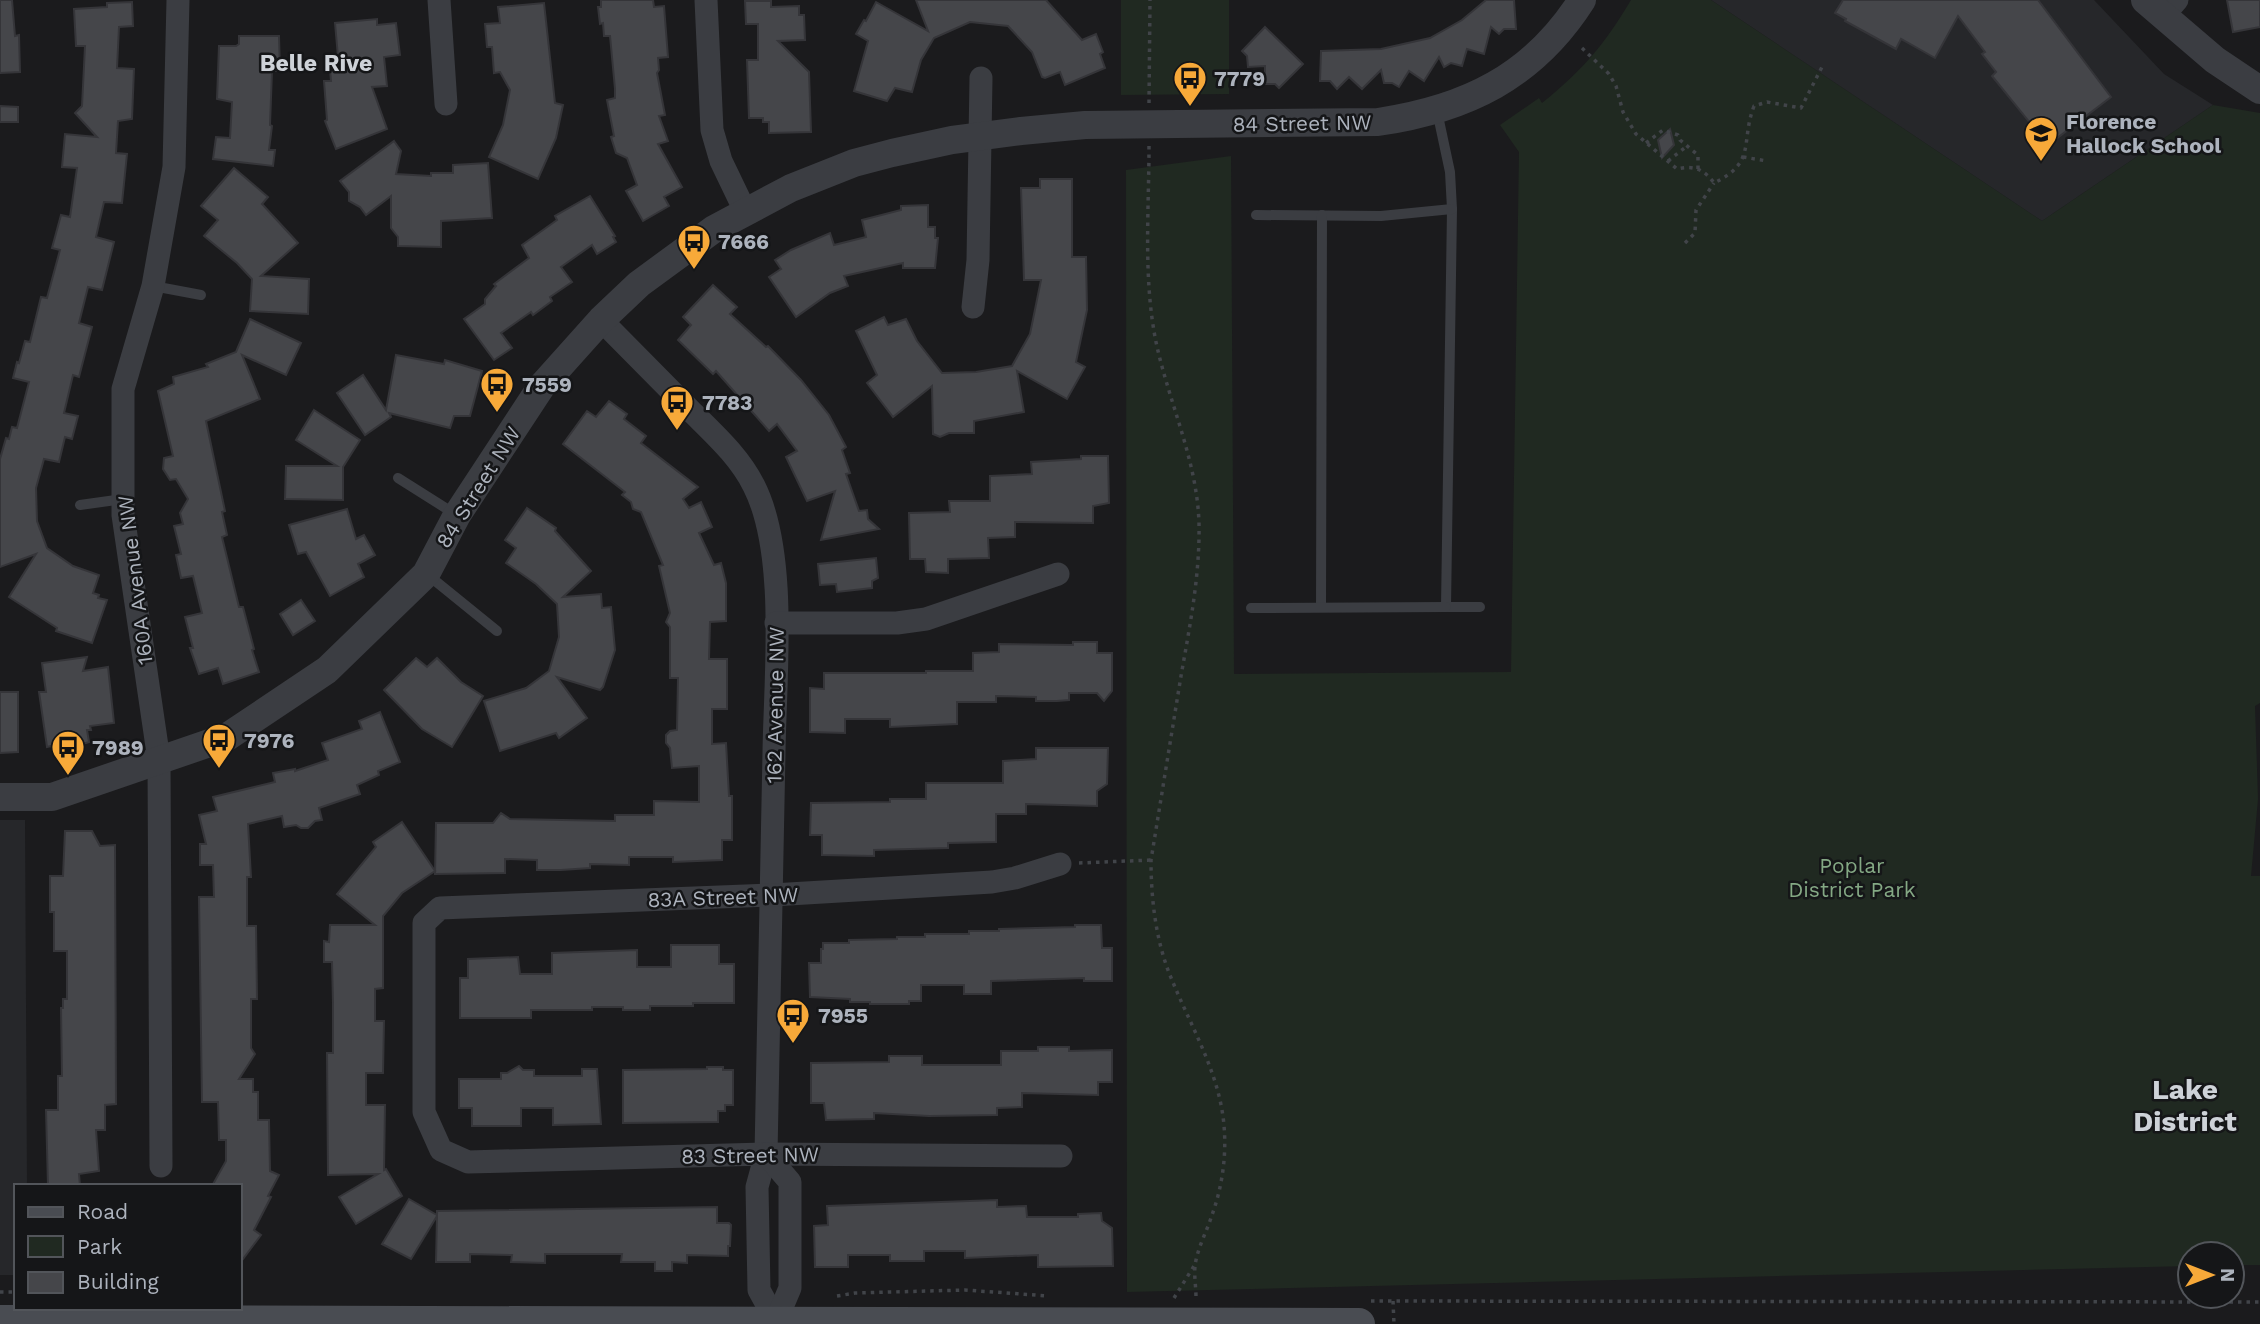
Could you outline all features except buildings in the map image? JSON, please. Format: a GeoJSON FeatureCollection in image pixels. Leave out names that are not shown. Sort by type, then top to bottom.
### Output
{"type":"FeatureCollection","features":[{"type":"Feature","properties":{"kind":"main road"},"geometry":{"type":"LineString","coordinates":[[0,1321],[1359,1324]]}},
{"type":"Feature","properties":{"kind":"street","name":"160A Avenue NW"},"geometry":{"type":"LineString","coordinates":[[161,1166],[159,760],[123,515],[123,389],[153,286],[174,167],[178,0]]}},
{"type":"Feature","properties":{"kind":"street"},"geometry":{"type":"LineString","coordinates":[[439,0],[446,104]]}},
{"type":"Feature","properties":{"kind":"street"},"geometry":{"type":"LineString","coordinates":[[706,0],[712,130],[722,161],[746,213]]}},
{"type":"Feature","properties":{"kind":"street","name":"84 Street NW"},"geometry":{"type":"LineString","coordinates":[[0,797],[52,797],[227,737],[327,670],[426,573],[457,515],[541,387],[601,320],[639,285],[714,229],[791,188],[854,163],[922,146],[980,136],[1085,125],[1378,122],[1437,111],[1474,97],[1507,78],[1556,36],[1582,0]]}},
{"type":"Feature","properties":{"kind":"street"},"geometry":{"type":"LineString","coordinates":[[2161,6],[2227,69],[2260,90]]}},
{"type":"Feature","properties":{"kind":"street"},"geometry":{"type":"LineString","coordinates":[[2227,69],[2260,70]]}},
{"type":"Feature","properties":{"kind":"street"},"geometry":{"type":"LineString","coordinates":[[973,307],[978,260],[981,78]]}},
{"type":"Feature","properties":{"kind":"street","name":"162 Avenue NW"},"geometry":{"type":"LineString","coordinates":[[601,320],[736,456],[746,470],[765,513],[771,538],[775,569],[776,623],[772,895],[766,1154],[757,1187],[759,1290],[776,1323]]}},
{"type":"Feature","properties":{"kind":"street"},"geometry":{"type":"LineString","coordinates":[[776,623],[897,623],[926,619],[1058,573]]}},
{"type":"Feature","properties":{"kind":"street","name":"83A Street NW"},"geometry":{"type":"LineString","coordinates":[[441,1150],[424,1112],[424,923],[440,908],[772,895],[992,882],[1015,878],[1059,864]]}},
{"type":"Feature","properties":{"kind":"street","name":"83 Street NW"},"geometry":{"type":"LineString","coordinates":[[441,1150],[468,1161],[766,1154],[1061,1156]]}},
{"type":"Feature","properties":{"kind":"street"},"geometry":{"type":"LineString","coordinates":[[766,1154],[790,1182],[790,1288],[776,1323]]}},
{"type":"Feature","properties":{"kind":"lane"},"geometry":{"type":"LineString","coordinates":[[1437,111],[1450,172],[1452,209],[1446,607]]}},
{"type":"Feature","properties":{"kind":"lane"},"geometry":{"type":"LineString","coordinates":[[1256,215],[1381,216],[1452,209]]}},
{"type":"Feature","properties":{"kind":"lane"},"geometry":{"type":"LineString","coordinates":[[1321,607],[1322,215]]}},
{"type":"Feature","properties":{"kind":"lane"},"geometry":{"type":"LineString","coordinates":[[153,286],[201,295]]}},
{"type":"Feature","properties":{"kind":"lane"},"geometry":{"type":"LineString","coordinates":[[398,478],[457,515]]}},
{"type":"Feature","properties":{"kind":"lane"},"geometry":{"type":"LineString","coordinates":[[80,505],[123,499]]}},
{"type":"Feature","properties":{"kind":"lane"},"geometry":{"type":"LineString","coordinates":[[426,573],[497,631]]}},
{"type":"Feature","properties":{"kind":"lane"},"geometry":{"type":"LineString","coordinates":[[1251,608],[1480,607]]}},
{"type":"Feature","properties":{"kind":"path"},"geometry":{"type":"LineString","coordinates":[[1150,0],[1149,292],[1157,346],[1196,488],[1199,523],[1197,582],[1151,860],[1157,931],[1171,978],[1195,1031],[1222,1109],[1224,1140],[1219,1196],[1195,1264],[1172,1301]]}},
{"type":"Feature","properties":{"kind":"path"},"geometry":{"type":"LineString","coordinates":[[1582,48],[1609,74],[1616,86],[1629,125],[1646,143],[1677,169],[1704,171],[1714,183]]}},
{"type":"Feature","properties":{"kind":"path"},"geometry":{"type":"LineString","coordinates":[[1685,243],[1695,233],[1696,210],[1714,183],[1733,173],[1743,157],[1754,106],[1767,102],[1801,108],[1823,65]]}},
{"type":"Feature","properties":{"kind":"path"},"geometry":{"type":"LineString","coordinates":[[1646,143],[1663,130],[1678,135],[1680,140],[1698,155],[1698,169]]}},
{"type":"Feature","properties":{"kind":"path"},"geometry":{"type":"LineString","coordinates":[[1668,162],[1687,146]]}},
{"type":"Feature","properties":{"kind":"path"},"geometry":{"type":"LineString","coordinates":[[1743,157],[1767,161]]}},
{"type":"Feature","properties":{"kind":"path"},"geometry":{"type":"LineString","coordinates":[[1059,864],[1151,860]]}},
{"type":"Feature","properties":{"kind":"path"},"geometry":{"type":"LineString","coordinates":[[1195,1264],[1197,1322]]}},
{"type":"Feature","properties":{"kind":"path"},"geometry":{"type":"LineString","coordinates":[[1393,1301],[1394,1324]]}},
{"type":"Feature","properties":{"kind":"shaded area","name":"Florence Hallock School"},"geometry":{"type":"Polygon","coordinates":[[[1711,0],[2094,0],[2164,74],[2213,105],[2042,221],[1711,0]]]}},
{"type":"Feature","properties":{"kind":"shaded area"},"geometry":{"type":"Polygon","coordinates":[[[0,820],[25,820],[27,1184],[14,1184],[14,1275],[0,1275],[0,820]]]}},
{"type":"Feature","properties":{"kind":"green space"},"geometry":{"type":"Polygon","coordinates":[[[1121,0],[1229,0],[1229,94],[1121,95],[1121,0]]]}},
{"type":"Feature","properties":{"kind":"green space","name":"Poplar District Park"},"geometry":{"type":"Polygon","coordinates":[[[1631,0],[1711,0],[2042,221],[2213,105],[2260,113],[2260,703],[2255,706],[2258,799],[2251,876],[2260,876],[2260,1265],[2246,1265],[2246,1240],[2176,1240],[2176,1266],[1127,1292],[1126,170],[1231,156],[1234,674],[1511,672],[1519,152],[1500,125],[1539,98],[1542,103],[1581,68],[1631,0]]]}},
{"type":"Feature","properties":{"kind":"place","name":"7779"},"geometry":{"type":"Point","coordinates":[1190,108]}},
{"type":"Feature","properties":{"kind":"place","name":"Florence Hallock School"},"geometry":{"type":"Point","coordinates":[2041,163]}},
{"type":"Feature","properties":{"kind":"place","name":"7666"},"geometry":{"type":"Point","coordinates":[694,271]}},
{"type":"Feature","properties":{"kind":"place","name":"7559"},"geometry":{"type":"Point","coordinates":[497,414]}},
{"type":"Feature","properties":{"kind":"place","name":"7783"},"geometry":{"type":"Point","coordinates":[677,432]}},
{"type":"Feature","properties":{"kind":"place","name":"7976"},"geometry":{"type":"Point","coordinates":[219,770]}},
{"type":"Feature","properties":{"kind":"place","name":"7989"},"geometry":{"type":"Point","coordinates":[68,777]}},
{"type":"Feature","properties":{"kind":"place","name":"7955"},"geometry":{"type":"Point","coordinates":[793,1045]}},
{"type":"Feature","properties":{"kind":"district","name":"Belle Rive"},"geometry":{"type":"Point","coordinates":[316,63]}},
{"type":"Feature","properties":{"kind":"district","name":"Lake District"},"geometry":{"type":"Point","coordinates":[2185,1105]}}]}
